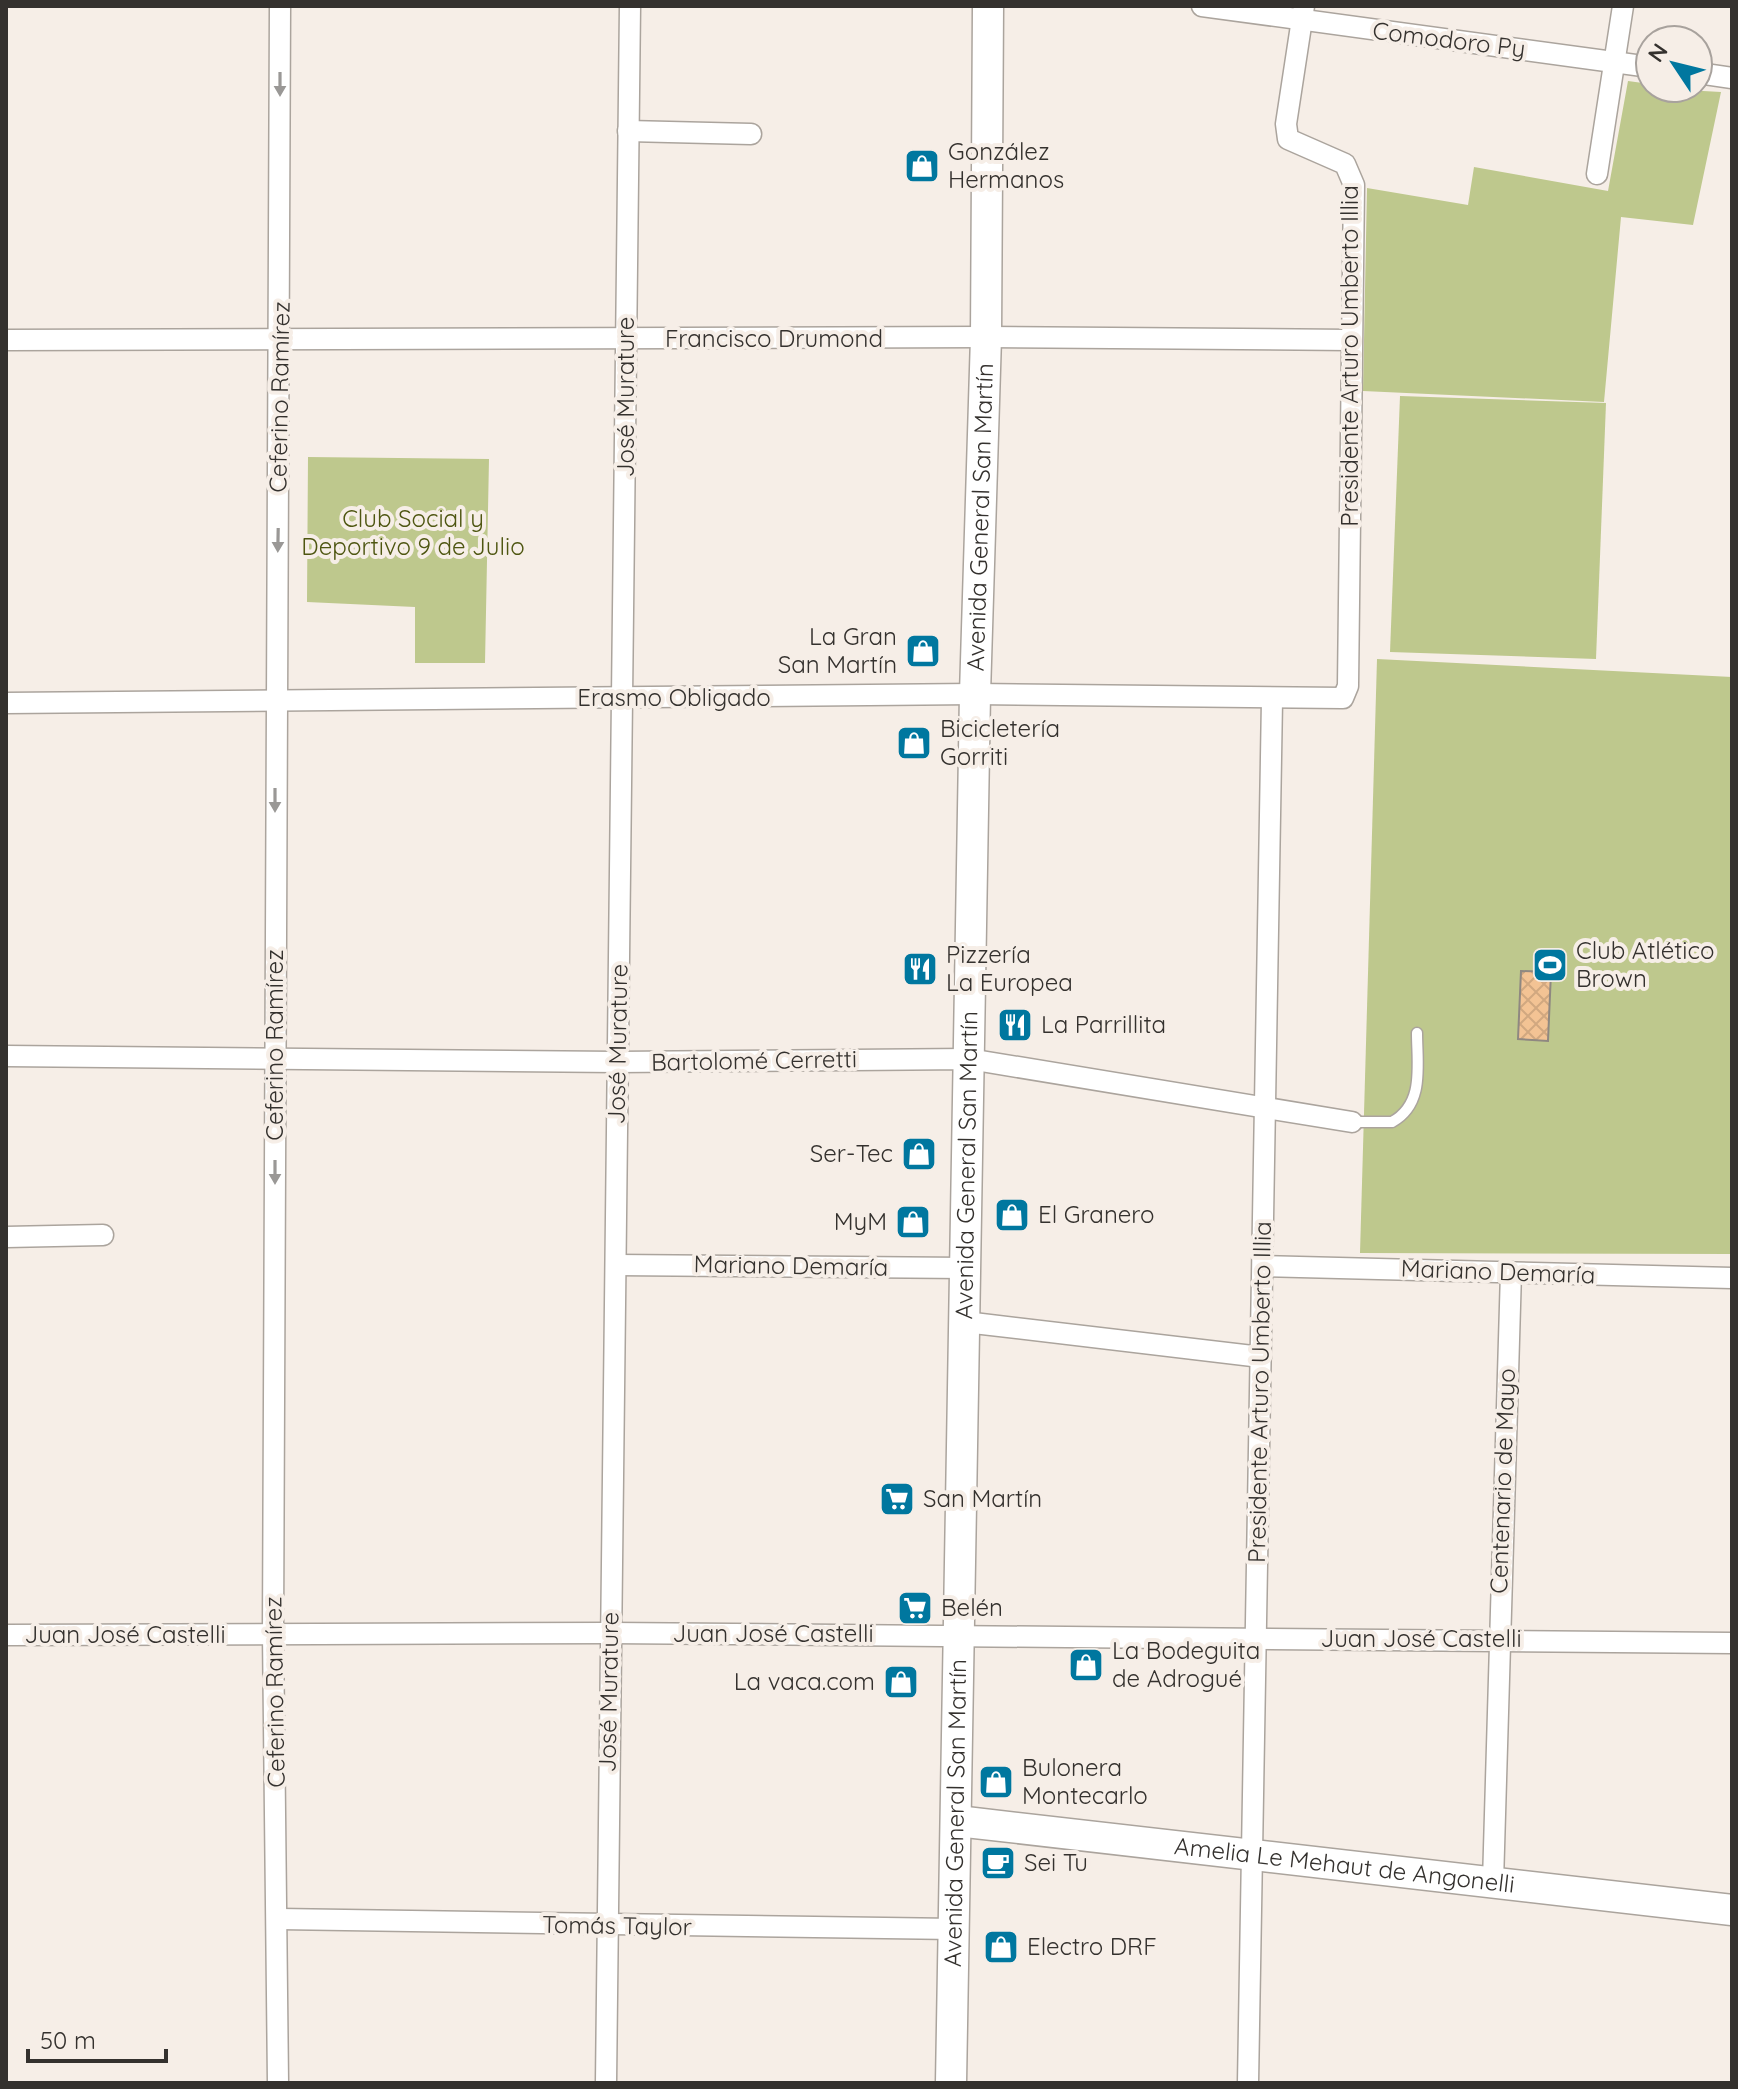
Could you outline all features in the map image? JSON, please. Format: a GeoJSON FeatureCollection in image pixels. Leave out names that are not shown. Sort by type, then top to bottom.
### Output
{"type":"FeatureCollection","features":[{"type":"Feature","properties":{"kind":"main road","name":"Avenida General San Martín"},"geometry":{"type":"LineString","coordinates":[[951,2083],[975,694],[986,337],[988,6]]}},
{"type":"Feature","properties":{"kind":"main road","name":"Amelia Le Mehaut de Angonelli"},"geometry":{"type":"LineString","coordinates":[[957,1821],[1732,1910]]}},
{"type":"Feature","properties":{"kind":"street","name":"Ceferino Ramírez"},"geometry":{"type":"LineString","coordinates":[[278,2083],[279,1919],[273,1634],[275,699],[281,342],[280,6]]}},
{"type":"Feature","properties":{"kind":"street","name":"José Murature"},"geometry":{"type":"LineString","coordinates":[[606,2083],[630,6]]}},
{"type":"Feature","properties":{"kind":"street","name":"Comodoro Py"},"geometry":{"type":"LineString","coordinates":[[1202,6],[1303,14],[1634,65]]}},
{"type":"Feature","properties":{"kind":"street"},"geometry":{"type":"LineString","coordinates":[[1597,174],[1623,6]]}},
{"type":"Feature","properties":{"kind":"street","name":"Presidente Arturo Umberto Illia"},"geometry":{"type":"LineString","coordinates":[[1303,14],[1286,124],[1288,139],[1345,164],[1352,175],[1348,686],[1343,698]]}},
{"type":"Feature","properties":{"kind":"street"},"geometry":{"type":"LineString","coordinates":[[628,131],[751,134]]}},
{"type":"Feature","properties":{"kind":"street","name":"Francisco Drumond"},"geometry":{"type":"LineString","coordinates":[[6,340],[281,342],[986,337],[1351,340]]}},
{"type":"Feature","properties":{"kind":"street","name":"Erasmo Obligado"},"geometry":{"type":"LineString","coordinates":[[6,703],[975,694],[1272,700],[1343,698]]}},
{"type":"Feature","properties":{"kind":"street","name":"Presidente Arturo Umberto Illia"},"geometry":{"type":"LineString","coordinates":[[1248,2083],[1272,700]]}},
{"type":"Feature","properties":{"kind":"street","name":"Bartolomé Cerretti"},"geometry":{"type":"LineString","coordinates":[[6,1056],[275,1056],[617,1062],[969,1059],[1352,1122]]}},
{"type":"Feature","properties":{"kind":"street"},"geometry":{"type":"LineString","coordinates":[[6,1237],[103,1235]]}},
{"type":"Feature","properties":{"kind":"street","name":"Mariano Demaría"},"geometry":{"type":"LineString","coordinates":[[616,1265],[966,1268]]}},
{"type":"Feature","properties":{"kind":"street","name":"Mariano Demaría"},"geometry":{"type":"LineString","coordinates":[[1263,1266],[1732,1278]]}},
{"type":"Feature","properties":{"kind":"street","name":"Centenario de Mayo"},"geometry":{"type":"LineString","coordinates":[[1493,1882],[1511,1272]]}},
{"type":"Feature","properties":{"kind":"street"},"geometry":{"type":"LineString","coordinates":[[965,1322],[1261,1357]]}},
{"type":"Feature","properties":{"kind":"street","name":"Juan José Castelli"},"geometry":{"type":"LineString","coordinates":[[6,1635],[610,1633],[1498,1638],[1732,1643]]}},
{"type":"Feature","properties":{"kind":"street","name":"Tomás Taylor"},"geometry":{"type":"LineString","coordinates":[[279,1919],[955,1929]]}},
{"type":"Feature","properties":{"kind":"lane"},"geometry":{"type":"LineString","coordinates":[[1352,1122],[1392,1122],[1411,1107],[1416,1091],[1417,1033]]}},
{"type":"Feature","properties":{"kind":"green space"},"geometry":{"type":"Polygon","coordinates":[[[1628,81],[1634,82],[1634,104],[1714,104],[1714,92],[1721,92],[1693,225],[1621,217],[1604,402],[1363,391],[1367,188],[1468,205],[1474,167],[1608,191],[1628,81]]]}},
{"type":"Feature","properties":{"kind":"green space"},"geometry":{"type":"Polygon","coordinates":[[[1400,396],[1606,403],[1596,659],[1390,652],[1400,396]]]}},
{"type":"Feature","properties":{"kind":"green space","name":"Club Social y Deportivo 9 de Julio"},"geometry":{"type":"Polygon","coordinates":[[[308,457],[489,459],[485,663],[415,663],[415,607],[307,602],[308,457]]]}},
{"type":"Feature","properties":{"kind":"green space","name":"Club Atlético Brown"},"geometry":{"type":"Polygon","coordinates":[[[1377,659],[1732,677],[1732,1254],[1360,1253],[1377,659]]]}},
{"type":"Feature","properties":{"kind":"building"},"geometry":{"type":"Polygon","coordinates":[[[1521,971],[1551,972],[1548,1041],[1518,1039],[1521,971]]]}},
{"type":"Feature","properties":{"kind":"place","name":"González Hermanos"},"geometry":{"type":"Point","coordinates":[922,166]}},
{"type":"Feature","properties":{"kind":"place","name":"La Gran San Martín"},"geometry":{"type":"Point","coordinates":[923,651]}},
{"type":"Feature","properties":{"kind":"place","name":"Bicicletería Gorriti"},"geometry":{"type":"Point","coordinates":[914,743]}},
{"type":"Feature","properties":{"kind":"place","name":"Club Atlético Brown"},"geometry":{"type":"Point","coordinates":[1550,965]}},
{"type":"Feature","properties":{"kind":"place","name":"Pizzería La Europea"},"geometry":{"type":"Point","coordinates":[920,969]}},
{"type":"Feature","properties":{"kind":"place","name":"La Parrillita"},"geometry":{"type":"Point","coordinates":[1015,1025]}},
{"type":"Feature","properties":{"kind":"place","name":"Ser-Tec"},"geometry":{"type":"Point","coordinates":[919,1154]}},
{"type":"Feature","properties":{"kind":"place","name":"El Granero"},"geometry":{"type":"Point","coordinates":[1012,1215]}},
{"type":"Feature","properties":{"kind":"place","name":"MyM"},"geometry":{"type":"Point","coordinates":[913,1222]}},
{"type":"Feature","properties":{"kind":"place","name":"San Martín"},"geometry":{"type":"Point","coordinates":[897,1499]}},
{"type":"Feature","properties":{"kind":"place","name":"Belén"},"geometry":{"type":"Point","coordinates":[915,1608]}},
{"type":"Feature","properties":{"kind":"place","name":"La Bodeguita de Adrogué"},"geometry":{"type":"Point","coordinates":[1086,1665]}},
{"type":"Feature","properties":{"kind":"place","name":"La vaca.com"},"geometry":{"type":"Point","coordinates":[901,1682]}},
{"type":"Feature","properties":{"kind":"place","name":"Bulonera Montecarlo"},"geometry":{"type":"Point","coordinates":[996,1782]}},
{"type":"Feature","properties":{"kind":"place","name":"Sei Tu"},"geometry":{"type":"Point","coordinates":[998,1863]}},
{"type":"Feature","properties":{"kind":"place","name":"Electro DRF"},"geometry":{"type":"Point","coordinates":[1001,1947]}}]}
